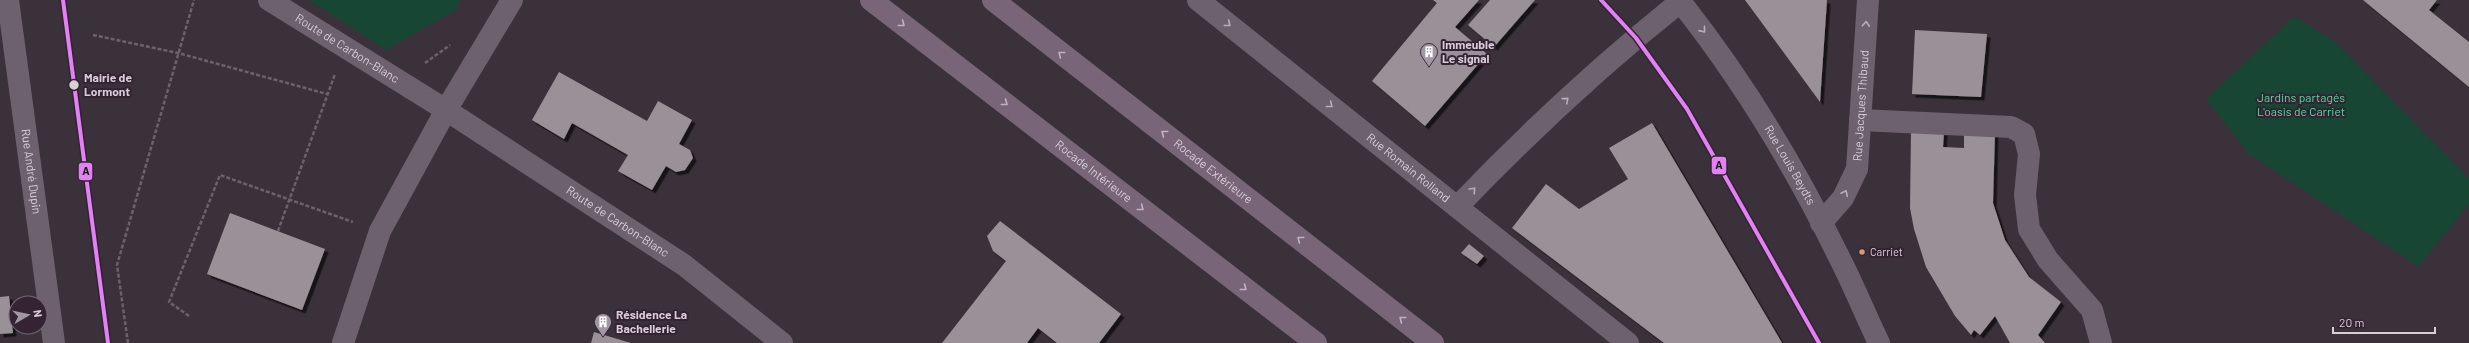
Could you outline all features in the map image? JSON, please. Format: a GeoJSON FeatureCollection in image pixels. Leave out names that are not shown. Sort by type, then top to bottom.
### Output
{"type":"FeatureCollection","features":[{"type":"Feature","properties":{"kind":"highway","name":"Rocade Intérieure"},"geometry":{"type":"LineString","coordinates":[[872,0],[1316,343]]}},
{"type":"Feature","properties":{"kind":"highway","name":"Rocade Extérieure"},"geometry":{"type":"LineString","coordinates":[[992,0],[1433,343]]}},
{"type":"Feature","properties":{"kind":"street","name":"Rue André Dupin"},"geometry":{"type":"LineString","coordinates":[[8,0],[54,343]]}},
{"type":"Feature","properties":{"kind":"street","name":"Route de Carbon-Blanc"},"geometry":{"type":"LineString","coordinates":[[269,0],[446,110],[684,265],[782,343]]}},
{"type":"Feature","properties":{"kind":"street","name":"Rue Romain Rolland"},"geometry":{"type":"LineString","coordinates":[[1198,0],[1457,207],[1531,131],[1648,27],[1680,1]]}},
{"type":"Feature","properties":{"kind":"street","name":"Rue Jacques Thibaud"},"geometry":{"type":"LineString","coordinates":[[1821,224],[1843,198],[1857,169],[1868,0]]}},
{"type":"Feature","properties":{"kind":"street"},"geometry":{"type":"LineString","coordinates":[[343,343],[380,231],[446,110],[512,1]]}},
{"type":"Feature","properties":{"kind":"street","name":"Rue Louis Beydts"},"geometry":{"type":"LineString","coordinates":[[1680,1],[1715,45],[1772,132],[1838,254],[1879,343]]}},
{"type":"Feature","properties":{"kind":"street"},"geometry":{"type":"LineString","coordinates":[[1860,120],[2011,128],[2024,134],[2029,154],[2025,194],[2029,229],[2048,260],[2092,310],[2101,343]]}},
{"type":"Feature","properties":{"kind":"street"},"geometry":{"type":"LineString","coordinates":[[1457,207],[1628,343]]}},
{"type":"Feature","properties":{"kind":"path"},"geometry":{"type":"LineString","coordinates":[[128,343],[117,265],[194,0]]}},
{"type":"Feature","properties":{"kind":"path"},"geometry":{"type":"LineString","coordinates":[[93,35],[178,53],[327,94]]}},
{"type":"Feature","properties":{"kind":"path"},"geometry":{"type":"LineString","coordinates":[[399,80],[457,40]]}},
{"type":"Feature","properties":{"kind":"path"},"geometry":{"type":"LineString","coordinates":[[278,231],[333,78],[350,50]]}},
{"type":"Feature","properties":{"kind":"path"},"geometry":{"type":"LineString","coordinates":[[189,316],[169,302],[220,175],[380,231]]}},
{"type":"Feature","properties":{"kind":"green space"},"geometry":{"type":"Polygon","coordinates":[[[309,0],[460,0],[457,9],[386,50],[309,0]]]}},
{"type":"Feature","properties":{"kind":"green space","name":"Jardins partagés L'oasis de Carriet"},"geometry":{"type":"Polygon","coordinates":[[[2294,17],[2334,41],[2469,179],[2469,204],[2418,266],[2249,154],[2206,99],[2294,17]]]}},
{"type":"Feature","properties":{"kind":"building","name":"Immeuble Le signal"},"geometry":{"type":"Polygon","coordinates":[[[1433,0],[1479,0],[1455,27],[1487,54],[1425,126],[1372,81],[1437,3],[1433,0]]]}},
{"type":"Feature","properties":{"kind":"building"},"geometry":{"type":"Polygon","coordinates":[[[1490,0],[1535,0],[1494,47],[1468,25],[1490,0]]]}},
{"type":"Feature","properties":{"kind":"building"},"geometry":{"type":"Polygon","coordinates":[[[1745,0],[1827,0],[1820,102],[1745,0]]]}},
{"type":"Feature","properties":{"kind":"building"},"geometry":{"type":"Polygon","coordinates":[[[2363,0],[2437,0],[2429,10],[2469,42],[2469,87],[2363,0]]]}},
{"type":"Feature","properties":{"kind":"building"},"geometry":{"type":"Polygon","coordinates":[[[1915,30],[1987,34],[1981,97],[1912,94],[1915,30]]]}},
{"type":"Feature","properties":{"kind":"building"},"geometry":{"type":"Polygon","coordinates":[[[559,72],[647,121],[658,101],[692,120],[679,144],[690,150],[693,158],[685,170],[676,172],[666,166],[652,190],[618,171],[628,155],[572,123],[564,139],[532,120],[559,72]]]}},
{"type":"Feature","properties":{"kind":"building"},"geometry":{"type":"Polygon","coordinates":[[[1652,123],[1782,343],[1664,343],[1512,228],[1546,184],[1579,209],[1628,179],[1609,148],[1652,123]]]}},
{"type":"Feature","properties":{"kind":"building"},"geometry":{"type":"Polygon","coordinates":[[[1911,131],[1944,132],[1943,147],[1964,148],[1964,132],[1995,132],[1993,203],[2005,240],[2029,277],[2061,302],[2038,335],[2045,343],[2010,343],[1995,316],[1980,335],[1974,330],[1971,335],[1955,316],[1926,267],[1914,229],[1910,208],[1911,131]]]}},
{"type":"Feature","properties":{"kind":"building"},"geometry":{"type":"Polygon","coordinates":[[[230,213],[325,249],[302,310],[207,274],[230,213]]]}},
{"type":"Feature","properties":{"kind":"building"},"geometry":{"type":"Polygon","coordinates":[[[1000,221],[1121,314],[1099,343],[1057,343],[1038,328],[1027,343],[942,343],[1006,261],[993,251],[987,236],[1000,221]]]}},
{"type":"Feature","properties":{"kind":"building"},"geometry":{"type":"Polygon","coordinates":[[[1469,244],[1484,256],[1477,264],[1461,253],[1469,244]]]}},
{"type":"Feature","properties":{"kind":"building"},"geometry":{"type":"Polygon","coordinates":[[[8,296],[8,333],[0,334],[0,297],[8,296]]]}},
{"type":"Feature","properties":{"kind":"building","name":"Résidence La Bachellerie"},"geometry":{"type":"Polygon","coordinates":[[[594,332],[631,343],[591,343],[594,332]]]}},
{"type":"Feature","properties":{"kind":"transit line","name":"A"},"geometry":{"type":"LineString","coordinates":[[63,0],[108,343]]}},
{"type":"Feature","properties":{"kind":"transit line","name":"A"},"geometry":{"type":"LineString","coordinates":[[1601,0],[1636,38],[1687,109],[1819,343]]}},
{"type":"Feature","properties":{"kind":"place","name":"Immeuble Le signal"},"geometry":{"type":"Point","coordinates":[1429,67]}},
{"type":"Feature","properties":{"kind":"place","name":"Mairie de Lormont"},"geometry":{"type":"Point","coordinates":[74,85]}},
{"type":"Feature","properties":{"kind":"place","name":"Carriet"},"geometry":{"type":"Point","coordinates":[1862,252]}},
{"type":"Feature","properties":{"kind":"place","name":"Résidence La Bachellerie"},"geometry":{"type":"Point","coordinates":[603,337]}}]}
